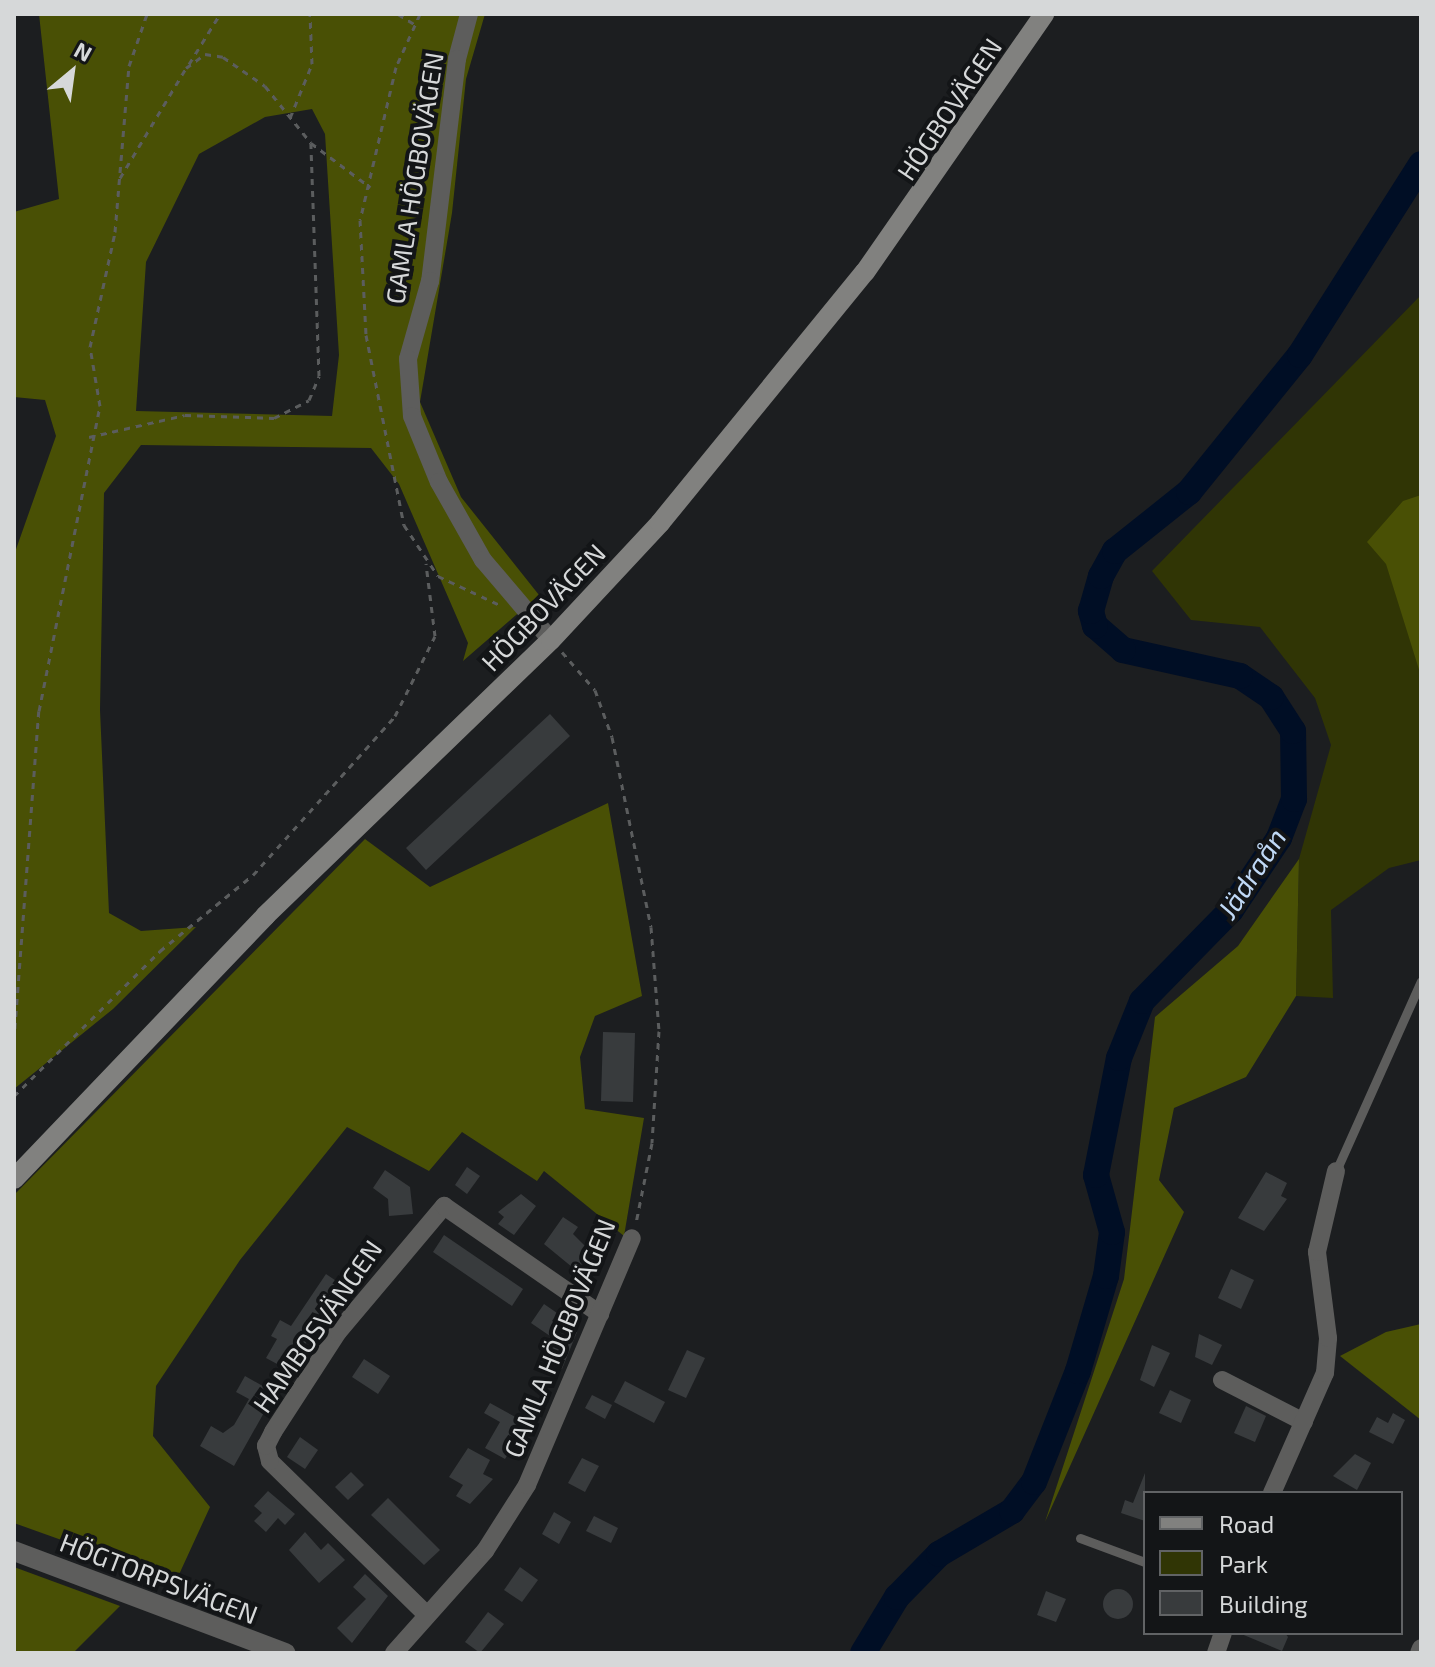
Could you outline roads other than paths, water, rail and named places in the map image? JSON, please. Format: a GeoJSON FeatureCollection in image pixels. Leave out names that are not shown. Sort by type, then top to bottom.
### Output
{"type":"FeatureCollection","features":[{"type":"Feature","properties":{"kind":"main road","name":"HÖGBOVÄGEN"},"geometry":{"type":"LineString","coordinates":[[14,1179],[265,916],[551,640],[794,366],[931,184],[1044,14]]}},
{"type":"Feature","properties":{"kind":"street","name":"GAMLA HÖGBOVÄGEN"},"geometry":{"type":"LineString","coordinates":[[469,14],[457,59],[430,281],[408,359],[412,416],[439,482],[483,560],[551,640]]}},
{"type":"Feature","properties":{"kind":"street"},"geometry":{"type":"LineString","coordinates":[[1273,1491],[1327,1363],[1317,1252],[1336,1171]]}},
{"type":"Feature","properties":{"kind":"street","name":"HAMBOSVÄNGEN"},"geometry":{"type":"LineString","coordinates":[[427,1615],[270,1461],[266,1446],[273,1432],[338,1332],[444,1206],[600,1314]]}},
{"type":"Feature","properties":{"kind":"street","name":"GAMLA HÖGBOVÄGEN"},"geometry":{"type":"LineString","coordinates":[[394,1653],[485,1551],[527,1485],[632,1238]]}},
{"type":"Feature","properties":{"kind":"street"},"geometry":{"type":"LineString","coordinates":[[1222,1380],[1304,1422]]}},
{"type":"Feature","properties":{"kind":"street","name":"HÖGTORPSVÄGEN"},"geometry":{"type":"LineString","coordinates":[[14,1551],[256,1648],[285,1653]]}},
{"type":"Feature","properties":{"kind":"lane"},"geometry":{"type":"LineString","coordinates":[[1336,1171],[1421,981]]}},
{"type":"Feature","properties":{"kind":"lane"},"geometry":{"type":"LineString","coordinates":[[1080,1538],[1143,1561]]}},
{"type":"Feature","properties":{"kind":"waterway","name":"Jädraån"},"geometry":{"type":"LineString","coordinates":[[863,1653],[897,1597],[939,1554],[1012,1511],[1034,1482],[1078,1371],[1106,1276],[1112,1232],[1096,1175],[1119,1058],[1142,1001],[1231,910],[1279,838],[1294,799],[1293,731],[1271,697],[1240,676],[1123,650],[1095,626],[1091,611],[1101,576],[1115,551],[1189,492],[1300,355],[1421,164]]}}]}
